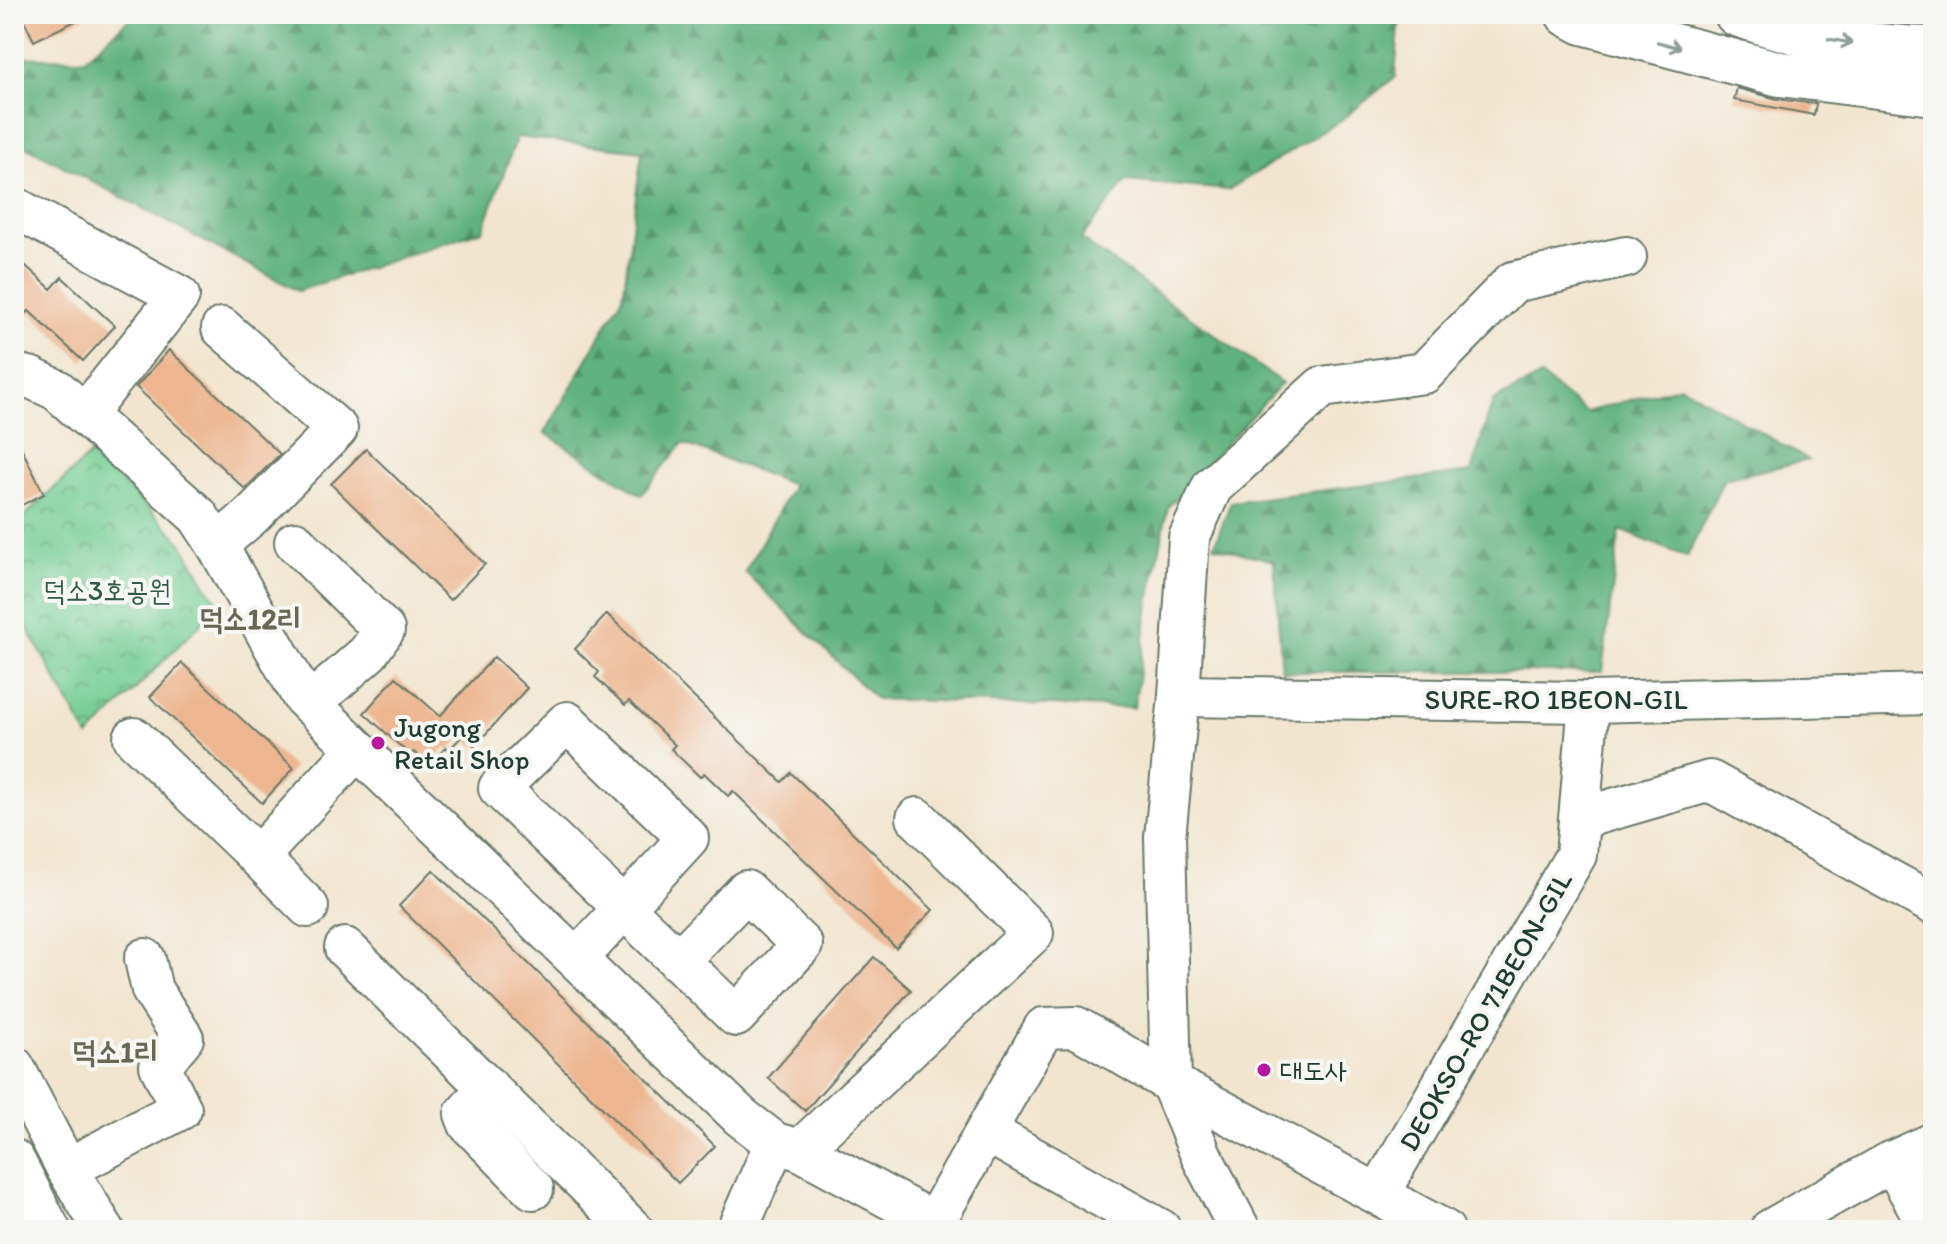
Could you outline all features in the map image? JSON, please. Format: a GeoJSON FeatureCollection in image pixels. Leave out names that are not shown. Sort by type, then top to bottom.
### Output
{"type":"FeatureCollection","features":[{"type":"Feature","properties":{"kind":"highway"},"geometry":{"type":"LineString","coordinates":[[1568,14],[1583,22],[1780,74],[1933,93]]}},
{"type":"Feature","properties":{"kind":"highway"},"geometry":{"type":"LineString","coordinates":[[1737,14],[1788,32],[1886,49],[1933,49]]}},
{"type":"Feature","properties":{"kind":"street"},"geometry":{"type":"LineString","coordinates":[[14,207],[179,296],[86,413]]}},
{"type":"Feature","properties":{"kind":"street"},"geometry":{"type":"LineString","coordinates":[[1240,1230],[1201,1155],[1171,1083],[1165,837],[1179,696],[1189,538],[1212,487],[1322,387],[1424,373],[1513,282],[1626,257]]}},
{"type":"Feature","properties":{"kind":"street"},"geometry":{"type":"LineString","coordinates":[[217,545],[251,516],[337,429],[222,328]]}},
{"type":"Feature","properties":{"kind":"street"},"geometry":{"type":"LineString","coordinates":[[14,374],[29,377],[57,390],[198,516],[302,696],[741,1117],[788,1146],[932,1227],[1044,1028],[1076,1027],[1171,1083],[1444,1230]]}},
{"type":"Feature","properties":{"kind":"street"},"geometry":{"type":"LineString","coordinates":[[295,542],[384,630],[368,653],[310,704]]}},
{"type":"Feature","properties":{"kind":"street","name":"SURE-RO 1BEON-GIL"},"geometry":{"type":"LineString","coordinates":[[1179,696],[1589,702],[1933,694]]}},
{"type":"Feature","properties":{"kind":"street","name":"DEOKSO-RO 71BEON-GIL"},"geometry":{"type":"LineString","coordinates":[[1379,1193],[1576,855],[1589,702]]}},
{"type":"Feature","properties":{"kind":"street"},"geometry":{"type":"LineString","coordinates":[[577,959],[624,908],[688,838],[567,722],[499,788],[624,908],[678,961]]}},
{"type":"Feature","properties":{"kind":"street"},"geometry":{"type":"LineString","coordinates":[[134,738],[308,907]]}},
{"type":"Feature","properties":{"kind":"street"},"geometry":{"type":"LineString","coordinates":[[258,857],[357,749]]}},
{"type":"Feature","properties":{"kind":"street"},"geometry":{"type":"LineString","coordinates":[[1579,819],[1710,781],[1933,904]]}},
{"type":"Feature","properties":{"kind":"street"},"geometry":{"type":"LineString","coordinates":[[737,1230],[788,1146],[1033,933],[917,818]]}},
{"type":"Feature","properties":{"kind":"street"},"geometry":{"type":"LineString","coordinates":[[345,948],[633,1230]]}},
{"type":"Feature","properties":{"kind":"street"},"geometry":{"type":"LineString","coordinates":[[67,1169],[181,1109],[160,1066],[183,1038],[152,990],[145,959]]}},
{"type":"Feature","properties":{"kind":"street"},"geometry":{"type":"LineString","coordinates":[[14,1067],[67,1169],[104,1230]]}},
{"type":"Feature","properties":{"kind":"street"},"geometry":{"type":"LineString","coordinates":[[488,1087],[465,1114],[469,1124],[533,1189]]}},
{"type":"Feature","properties":{"kind":"street"},"geometry":{"type":"LineString","coordinates":[[987,1132],[1161,1230]]}},
{"type":"Feature","properties":{"kind":"street"},"geometry":{"type":"LineString","coordinates":[[1770,1230],[1892,1161],[1933,1143]]}},
{"type":"Feature","properties":{"kind":"street"},"geometry":{"type":"LineString","coordinates":[[14,1160],[50,1230]]}},
{"type":"Feature","properties":{"kind":"street"},"geometry":{"type":"LineString","coordinates":[[1892,1161],[1931,1230]]}},
{"type":"Feature","properties":{"kind":"green space"},"geometry":{"type":"Polygon","coordinates":[[[135,14],[1400,14],[1395,77],[1343,119],[1228,190],[1126,181],[1081,239],[1282,383],[1168,507],[1149,604],[1134,708],[876,699],[745,572],[793,485],[683,443],[641,495],[545,433],[623,296],[642,151],[517,137],[483,230],[298,291],[14,140],[14,57],[84,59],[135,14]]]}},
{"type":"Feature","properties":{"kind":"green space"},"geometry":{"type":"Polygon","coordinates":[[[1541,376],[1586,412],[1681,386],[1808,460],[1724,479],[1687,557],[1620,530],[1602,672],[1282,672],[1274,561],[1214,546],[1231,502],[1471,472],[1493,401],[1541,376]]]}},
{"type":"Feature","properties":{"kind":"green space","name":"덕소3호공원"},"geometry":{"type":"Polygon","coordinates":[[[92,453],[181,541],[220,604],[88,737],[14,604],[14,526],[92,453]]]}},
{"type":"Feature","properties":{"kind":"building"},"geometry":{"type":"Polygon","coordinates":[[[21,14],[90,14],[34,41],[21,14]]]}},
{"type":"Feature","properties":{"kind":"building"},"geometry":{"type":"Polygon","coordinates":[[[1737,88],[1777,99],[1816,104],[1814,115],[1734,100],[1737,88]]]}},
{"type":"Feature","properties":{"kind":"building"},"geometry":{"type":"Polygon","coordinates":[[[14,255],[51,289],[62,277],[115,326],[83,361],[29,311],[14,326],[14,255]]]}},
{"type":"Feature","properties":{"kind":"building"},"geometry":{"type":"Polygon","coordinates":[[[169,350],[280,454],[245,489],[136,387],[169,350]]]}},
{"type":"Feature","properties":{"kind":"building"},"geometry":{"type":"Polygon","coordinates":[[[14,433],[44,494],[14,509],[14,433]]]}},
{"type":"Feature","properties":{"kind":"building"},"geometry":{"type":"Polygon","coordinates":[[[366,449],[485,564],[450,600],[331,484],[366,449]]]}},
{"type":"Feature","properties":{"kind":"building"},"geometry":{"type":"Polygon","coordinates":[[[607,614],[782,782],[791,773],[933,910],[896,948],[733,791],[728,796],[704,773],[700,777],[671,749],[675,745],[629,701],[625,705],[595,677],[599,672],[575,649],[607,614]]]}},
{"type":"Feature","properties":{"kind":"building"},"geometry":{"type":"Polygon","coordinates":[[[494,657],[527,688],[475,746],[463,735],[449,750],[446,747],[429,766],[414,752],[410,755],[364,713],[396,677],[440,716],[494,657]]]}},
{"type":"Feature","properties":{"kind":"building"},"geometry":{"type":"Polygon","coordinates":[[[182,663],[294,768],[262,803],[150,697],[182,663]]]}},
{"type":"Feature","properties":{"kind":"building"},"geometry":{"type":"Polygon","coordinates":[[[433,870],[715,1146],[678,1183],[399,906],[433,870]]]}},
{"type":"Feature","properties":{"kind":"building"},"geometry":{"type":"Polygon","coordinates":[[[874,957],[911,990],[805,1111],[768,1078],[874,957]]]}},
{"type":"Feature","properties":{"kind":"place","name":"Jugong Retail Shop"},"geometry":{"type":"Point","coordinates":[378,743]}},
{"type":"Feature","properties":{"kind":"place","name":"대도사"},"geometry":{"type":"Point","coordinates":[1264,1070]}},
{"type":"Feature","properties":{"kind":"district","name":"덕소12리"},"geometry":{"type":"Point","coordinates":[250,619]}},
{"type":"Feature","properties":{"kind":"district","name":"덕소1리"},"geometry":{"type":"Point","coordinates":[115,1052]}}]}
